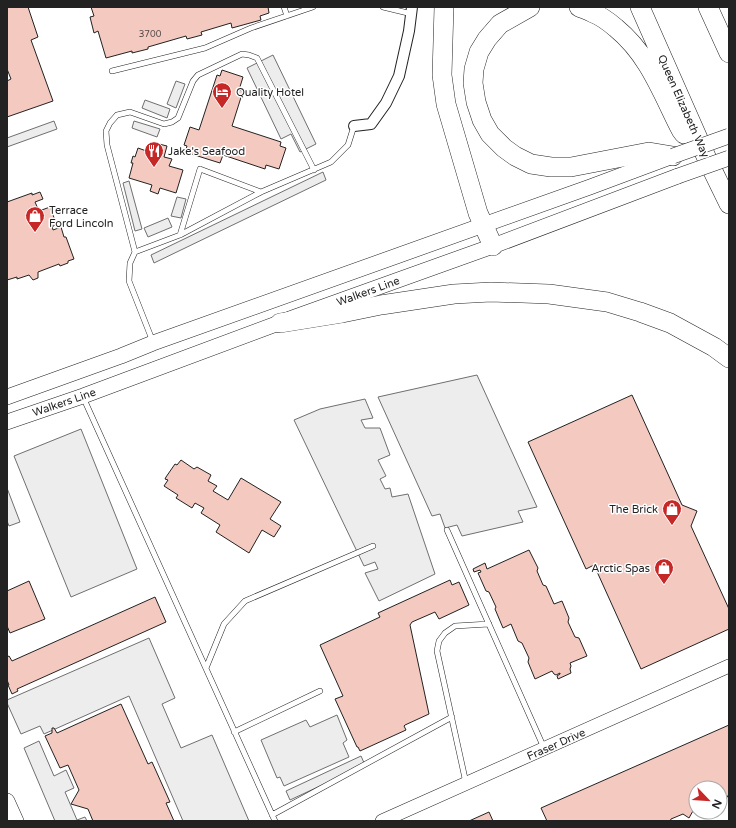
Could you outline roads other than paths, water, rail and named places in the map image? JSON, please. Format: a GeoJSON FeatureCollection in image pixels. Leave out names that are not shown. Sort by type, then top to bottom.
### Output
{"type":"FeatureCollection","features":[{"type":"Feature","properties":{"kind":"highway"},"geometry":{"type":"LineString","coordinates":[[444,7],[442,75],[446,104],[478,213],[492,246]]}},
{"type":"Feature","properties":{"kind":"highway"},"geometry":{"type":"LineString","coordinates":[[530,7],[500,24],[487,39],[479,52],[474,69],[473,83],[476,102],[482,120],[490,134],[504,148],[515,156],[531,164],[571,167],[649,152],[674,156]]}},
{"type":"Feature","properties":{"kind":"highway"},"geometry":{"type":"LineString","coordinates":[[579,7],[594,13],[624,35],[638,50],[649,66],[681,130],[722,160]]}},
{"type":"Feature","properties":{"kind":"highway","name":"Queen Elizabeth Way"},"geometry":{"type":"LineString","coordinates":[[640,7],[722,160],[729,204]]}},
{"type":"Feature","properties":{"kind":"highway"},"geometry":{"type":"LineString","coordinates":[[708,7],[729,51]]}},
{"type":"Feature","properties":{"kind":"highway"},"geometry":{"type":"LineString","coordinates":[[280,323],[454,294],[491,292],[549,294],[607,302],[640,312],[670,323],[714,347],[729,358]]}},
{"type":"Feature","properties":{"kind":"main road","name":"Walkers Line"},"geometry":{"type":"LineString","coordinates":[[7,397],[729,136]]}},
{"type":"Feature","properties":{"kind":"main road","name":"Walkers Line"},"geometry":{"type":"LineString","coordinates":[[7,422],[83,396],[722,160]]}},
{"type":"Feature","properties":{"kind":"main road"},"geometry":{"type":"LineString","coordinates":[[7,800],[16,821]]}},
{"type":"Feature","properties":{"kind":"street"},"geometry":{"type":"LineString","coordinates":[[354,126],[371,124],[386,103],[399,76],[410,31],[412,11]]}},
{"type":"Feature","properties":{"kind":"street","name":"Fraser Drive"},"geometry":{"type":"LineString","coordinates":[[382,821],[729,666]]}},
{"type":"Feature","properties":{"kind":"lane"},"geometry":{"type":"LineString","coordinates":[[284,7],[287,16]]}},
{"type":"Feature","properties":{"kind":"lane"},"geometry":{"type":"LineString","coordinates":[[112,71],[205,48],[251,28],[313,7]]}},
{"type":"Feature","properties":{"kind":"lane"},"geometry":{"type":"LineString","coordinates":[[382,7],[412,11]]}},
{"type":"Feature","properties":{"kind":"lane"},"geometry":{"type":"LineString","coordinates":[[153,343],[129,281],[130,263],[134,252],[107,145],[106,131],[110,123],[117,115],[130,112],[164,124],[172,122],[178,118],[193,81],[198,75],[242,54],[250,55],[257,58],[314,170]]}},
{"type":"Feature","properties":{"kind":"lane"},"geometry":{"type":"LineString","coordinates":[[134,252],[180,235],[262,192],[331,162],[348,145],[354,126]]}},
{"type":"Feature","properties":{"kind":"lane"},"geometry":{"type":"LineString","coordinates":[[180,235],[200,169],[262,192]]}},
{"type":"Feature","properties":{"kind":"lane"},"geometry":{"type":"LineString","coordinates":[[83,396],[275,821]]}},
{"type":"Feature","properties":{"kind":"lane"},"geometry":{"type":"LineString","coordinates":[[447,530],[544,749]]}},
{"type":"Feature","properties":{"kind":"lane"},"geometry":{"type":"LineString","coordinates":[[206,668],[224,624],[245,601],[373,546]]}},
{"type":"Feature","properties":{"kind":"lane"},"geometry":{"type":"LineString","coordinates":[[466,783],[437,651],[438,641],[445,633],[455,626],[489,624]]}},
{"type":"Feature","properties":{"kind":"lane"},"geometry":{"type":"LineString","coordinates":[[234,732],[320,691]]}},
{"type":"Feature","properties":{"kind":"lane"},"geometry":{"type":"LineString","coordinates":[[272,815],[452,717]]}},
{"type":"Feature","properties":{"kind":"place","name":"Quality Hotel"},"geometry":{"type":"Point","coordinates":[222,109]}},
{"type":"Feature","properties":{"kind":"place","name":"Jake's Seafood"},"geometry":{"type":"Point","coordinates":[154,168]}},
{"type":"Feature","properties":{"kind":"place","name":"Terrace Ford Lincoln"},"geometry":{"type":"Point","coordinates":[35,233]}},
{"type":"Feature","properties":{"kind":"place","name":"The Brick"},"geometry":{"type":"Point","coordinates":[672,526]}},
{"type":"Feature","properties":{"kind":"place","name":"Arctic Spas"},"geometry":{"type":"Point","coordinates":[664,585]}}]}
